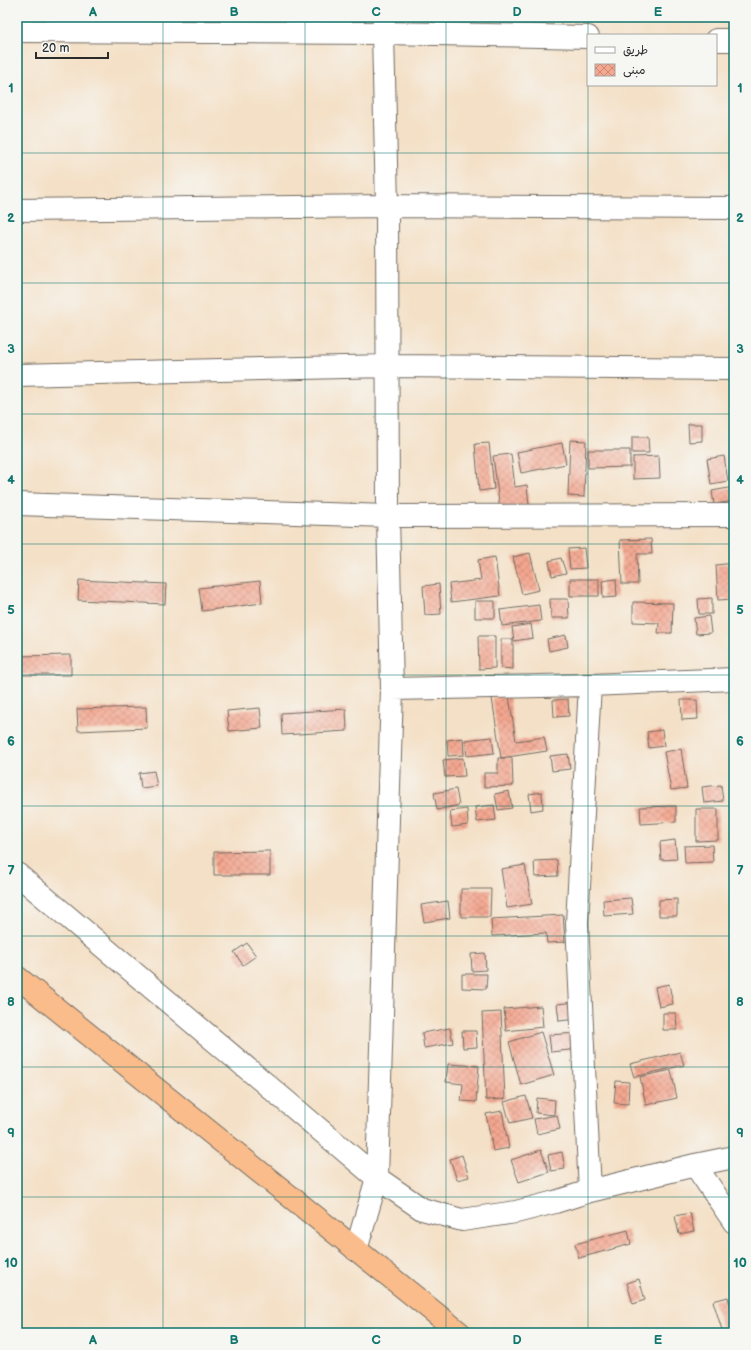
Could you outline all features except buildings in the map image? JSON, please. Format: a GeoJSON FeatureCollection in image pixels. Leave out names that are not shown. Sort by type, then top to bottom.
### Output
{"type":"FeatureCollection","features":[{"type":"Feature","properties":{"kind":"highway"},"geometry":{"type":"LineString","coordinates":[[17,977],[460,1333]]}},
{"type":"Feature","properties":{"kind":"street"},"geometry":{"type":"LineString","coordinates":[[17,31],[384,25],[587,37]]}},
{"type":"Feature","properties":{"kind":"street"},"geometry":{"type":"LineString","coordinates":[[356,1250],[376,1178],[392,689],[388,516],[387,206],[384,25]]}},
{"type":"Feature","properties":{"kind":"street"},"geometry":{"type":"LineString","coordinates":[[717,40],[734,40]]}},
{"type":"Feature","properties":{"kind":"street"},"geometry":{"type":"LineString","coordinates":[[17,210],[387,206],[734,208]]}},
{"type":"Feature","properties":{"kind":"street"},"geometry":{"type":"LineString","coordinates":[[17,375],[387,366],[734,369]]}},
{"type":"Feature","properties":{"kind":"street"},"geometry":{"type":"LineString","coordinates":[[17,504],[388,516],[734,515]]}},
{"type":"Feature","properties":{"kind":"street"},"geometry":{"type":"LineString","coordinates":[[392,689],[590,685],[734,679]]}},
{"type":"Feature","properties":{"kind":"street"},"geometry":{"type":"LineString","coordinates":[[590,685],[577,923],[590,1191]]}},
{"type":"Feature","properties":{"kind":"street"},"geometry":{"type":"LineString","coordinates":[[17,874],[376,1178],[422,1209],[462,1220],[516,1212],[590,1191],[734,1157]]}},
{"type":"Feature","properties":{"kind":"street"},"geometry":{"type":"LineString","coordinates":[[695,1165],[734,1222]]}}]}
